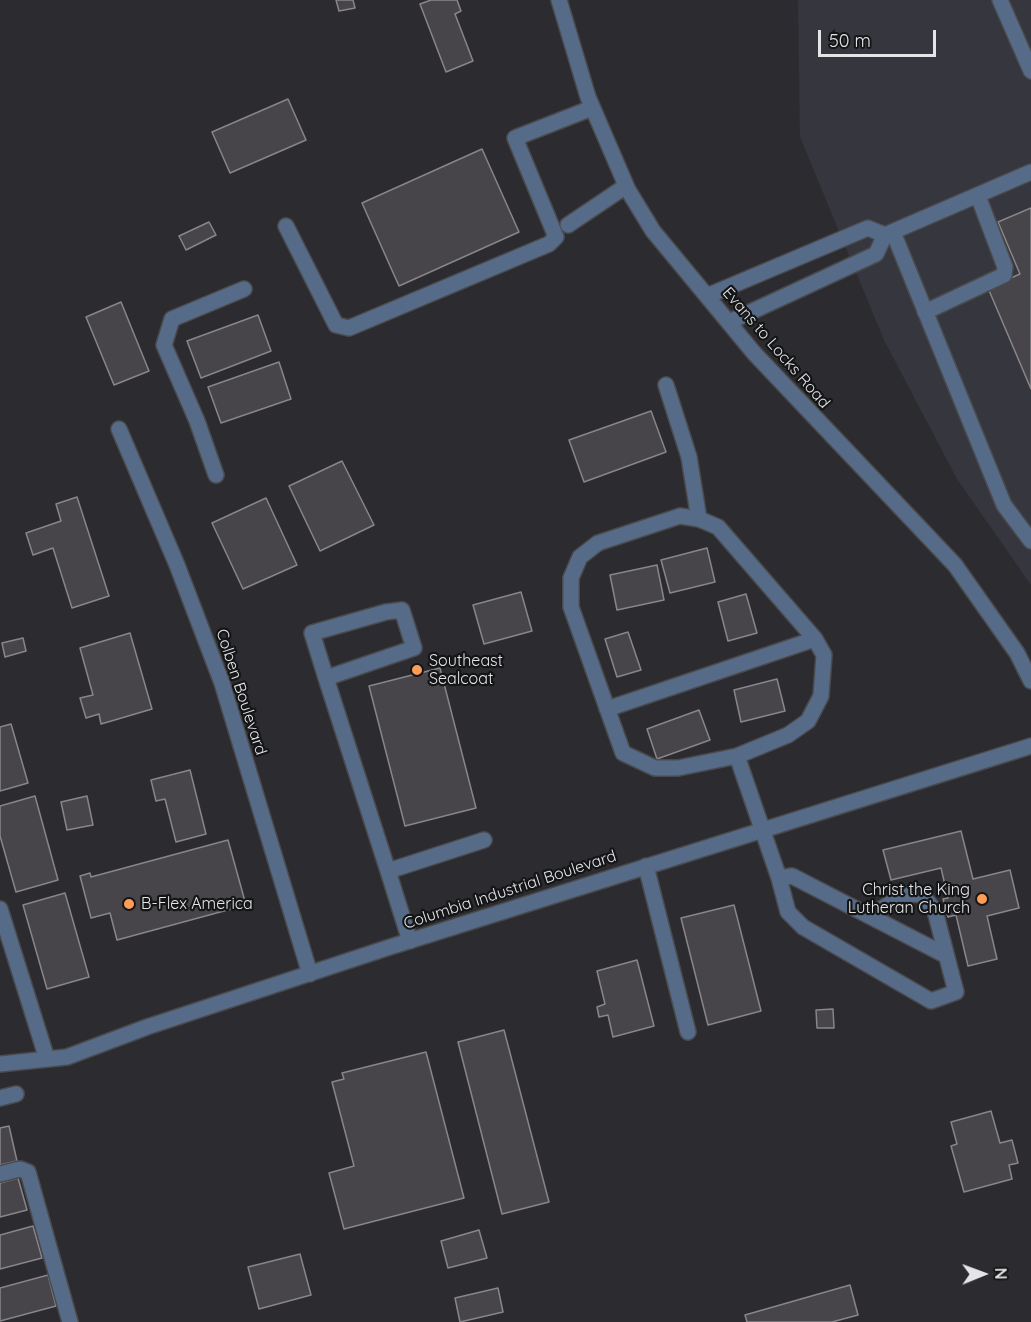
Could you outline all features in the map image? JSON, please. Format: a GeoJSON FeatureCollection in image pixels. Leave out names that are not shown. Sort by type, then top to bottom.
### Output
{"type":"FeatureCollection","features":[{"type":"Feature","properties":{"kind":"street","name":"Evans to Locks Road"},"geometry":{"type":"LineString","coordinates":[[559,0],[592,108],[626,186],[653,231],[754,353],[955,565],[1017,653],[1031,681]]}},
{"type":"Feature","properties":{"kind":"street"},"geometry":{"type":"LineString","coordinates":[[1000,0],[1031,70]]}},
{"type":"Feature","properties":{"kind":"street"},"geometry":{"type":"LineString","coordinates":[[286,226],[336,325],[350,328],[549,244],[556,237],[515,138],[592,108]]}},
{"type":"Feature","properties":{"kind":"street"},"geometry":{"type":"LineString","coordinates":[[729,322],[876,254],[889,233],[1031,172]]}},
{"type":"Feature","properties":{"kind":"street"},"geometry":{"type":"LineString","coordinates":[[568,225],[626,186]]}},
{"type":"Feature","properties":{"kind":"street"},"geometry":{"type":"LineString","coordinates":[[925,312],[1004,275],[1005,267],[978,196]]}},
{"type":"Feature","properties":{"kind":"street"},"geometry":{"type":"LineString","coordinates":[[707,296],[868,228],[889,233]]}},
{"type":"Feature","properties":{"kind":"street"},"geometry":{"type":"LineString","coordinates":[[889,233],[925,312],[1004,505],[1031,541]]}},
{"type":"Feature","properties":{"kind":"street"},"geometry":{"type":"LineString","coordinates":[[216,476],[197,421],[164,345],[172,319],[244,289]]}},
{"type":"Feature","properties":{"kind":"street"},"geometry":{"type":"LineString","coordinates":[[666,385],[690,457],[699,519]]}},
{"type":"Feature","properties":{"kind":"street","name":"Colben Boulevard"},"geometry":{"type":"LineString","coordinates":[[119,429],[177,565],[222,683],[310,974]]}},
{"type":"Feature","properties":{"kind":"street"},"geometry":{"type":"LineString","coordinates":[[680,516],[699,519],[718,527],[815,639],[824,656],[821,696],[808,721],[788,735],[737,756],[678,768],[655,768],[623,753],[571,607],[571,578],[580,557],[598,543],[680,516]]}},
{"type":"Feature","properties":{"kind":"street"},"geometry":{"type":"LineString","coordinates":[[326,678],[414,648],[402,610],[386,612],[312,633],[326,678],[410,941]]}},
{"type":"Feature","properties":{"kind":"street"},"geometry":{"type":"LineString","coordinates":[[607,709],[815,639]]}},
{"type":"Feature","properties":{"kind":"street","name":"Columbia Industrial Boulevard"},"geometry":{"type":"LineString","coordinates":[[0,1064],[67,1057],[147,1027],[410,941],[1031,746]]}},
{"type":"Feature","properties":{"kind":"street"},"geometry":{"type":"LineString","coordinates":[[737,756],[779,878],[788,912],[803,927],[931,1001],[956,992],[935,911],[918,894],[903,895],[872,915]]}},
{"type":"Feature","properties":{"kind":"street"},"geometry":{"type":"LineString","coordinates":[[388,871],[484,840]]}},
{"type":"Feature","properties":{"kind":"street"},"geometry":{"type":"LineString","coordinates":[[646,866],[688,1032]]}},
{"type":"Feature","properties":{"kind":"street"},"geometry":{"type":"LineString","coordinates":[[779,878],[792,876],[872,915],[945,955]]}},
{"type":"Feature","properties":{"kind":"street"},"geometry":{"type":"LineString","coordinates":[[0,909],[47,1059]]}},
{"type":"Feature","properties":{"kind":"street"},"geometry":{"type":"LineString","coordinates":[[0,1098],[16,1094]]}},
{"type":"Feature","properties":{"kind":"street"},"geometry":{"type":"LineString","coordinates":[[0,1174],[20,1169],[28,1172],[70,1322]]}},
{"type":"Feature","properties":{"kind":"shaded area"},"geometry":{"type":"Polygon","coordinates":[[[798,0],[1031,0],[1031,585],[957,479],[884,340],[800,137],[798,0]]]}},
{"type":"Feature","properties":{"kind":"building"},"geometry":{"type":"Polygon","coordinates":[[[336,0],[353,0],[355,8],[339,11],[336,0]]]}},
{"type":"Feature","properties":{"kind":"building"},"geometry":{"type":"Polygon","coordinates":[[[431,0],[457,0],[461,11],[455,14],[473,61],[446,72],[420,4],[431,0]]]}},
{"type":"Feature","properties":{"kind":"building"},"geometry":{"type":"Polygon","coordinates":[[[288,99],[306,140],[230,173],[212,132],[288,99]]]}},
{"type":"Feature","properties":{"kind":"building"},"geometry":{"type":"Polygon","coordinates":[[[482,149],[519,232],[399,286],[362,203],[482,149]]]}},
{"type":"Feature","properties":{"kind":"building"},"geometry":{"type":"Polygon","coordinates":[[[1031,208],[1031,389],[988,288],[1020,274],[998,222],[1031,208]]]}},
{"type":"Feature","properties":{"kind":"building"},"geometry":{"type":"Polygon","coordinates":[[[209,222],[216,235],[186,250],[179,236],[209,222]]]}},
{"type":"Feature","properties":{"kind":"building"},"geometry":{"type":"Polygon","coordinates":[[[121,302],[149,371],[114,385],[86,317],[121,302]]]}},
{"type":"Feature","properties":{"kind":"building"},"geometry":{"type":"Polygon","coordinates":[[[258,315],[271,351],[201,378],[187,341],[258,315]]]}},
{"type":"Feature","properties":{"kind":"building"},"geometry":{"type":"Polygon","coordinates":[[[279,362],[291,399],[221,423],[208,387],[279,362]]]}},
{"type":"Feature","properties":{"kind":"building"},"geometry":{"type":"Polygon","coordinates":[[[651,411],[666,452],[584,482],[569,440],[651,411]]]}},
{"type":"Feature","properties":{"kind":"building"},"geometry":{"type":"Polygon","coordinates":[[[342,461],[374,525],[320,551],[289,486],[342,461]]]}},
{"type":"Feature","properties":{"kind":"building"},"geometry":{"type":"Polygon","coordinates":[[[77,497],[109,596],[72,608],[53,548],[33,555],[26,533],[61,521],[56,504],[77,497]]]}},
{"type":"Feature","properties":{"kind":"building"},"geometry":{"type":"Polygon","coordinates":[[[266,498],[297,565],[243,589],[212,523],[266,498]]]}},
{"type":"Feature","properties":{"kind":"building"},"geometry":{"type":"Polygon","coordinates":[[[707,548],[715,582],[670,593],[661,560],[707,548]]]}},
{"type":"Feature","properties":{"kind":"building"},"geometry":{"type":"Polygon","coordinates":[[[657,565],[664,600],[617,610],[610,575],[657,565]]]}},
{"type":"Feature","properties":{"kind":"building"},"geometry":{"type":"Polygon","coordinates":[[[521,592],[532,631],[484,644],[473,605],[521,592]]]}},
{"type":"Feature","properties":{"kind":"building"},"geometry":{"type":"Polygon","coordinates":[[[746,594],[757,633],[728,641],[718,602],[746,594]]]}},
{"type":"Feature","properties":{"kind":"building"},"geometry":{"type":"Polygon","coordinates":[[[628,632],[641,670],[617,677],[605,639],[628,632]]]}},
{"type":"Feature","properties":{"kind":"building"},"geometry":{"type":"Polygon","coordinates":[[[130,633],[152,709],[101,724],[99,714],[86,718],[80,698],[93,695],[80,648],[130,633]]]}},
{"type":"Feature","properties":{"kind":"building"},"geometry":{"type":"Polygon","coordinates":[[[23,638],[26,651],[5,657],[2,643],[23,638]]]}},
{"type":"Feature","properties":{"kind":"building"},"geometry":{"type":"Polygon","coordinates":[[[440,668],[476,808],[405,826],[369,686],[440,668]]]}},
{"type":"Feature","properties":{"kind":"building"},"geometry":{"type":"Polygon","coordinates":[[[777,679],[785,711],[741,722],[734,690],[777,679]]]}},
{"type":"Feature","properties":{"kind":"building"},"geometry":{"type":"Polygon","coordinates":[[[699,710],[710,740],[657,759],[647,729],[699,710]]]}},
{"type":"Feature","properties":{"kind":"building"},"geometry":{"type":"Polygon","coordinates":[[[11,724],[28,783],[0,791],[0,727],[11,724]]]}},
{"type":"Feature","properties":{"kind":"building"},"geometry":{"type":"Polygon","coordinates":[[[190,770],[206,834],[176,842],[165,799],[156,801],[151,780],[190,770]]]}},
{"type":"Feature","properties":{"kind":"building"},"geometry":{"type":"Polygon","coordinates":[[[35,796],[58,880],[16,892],[0,836],[0,806],[35,796]]]}},
{"type":"Feature","properties":{"kind":"building"},"geometry":{"type":"Polygon","coordinates":[[[87,796],[93,825],[67,830],[61,802],[87,796]]]}},
{"type":"Feature","properties":{"kind":"building","name":"Christ the King Lutheran Church"},"geometry":{"type":"Polygon","coordinates":[[[961,831],[973,879],[1010,870],[1019,908],[987,916],[997,959],[968,966],[956,915],[948,917],[943,899],[948,898],[941,868],[891,880],[883,850],[961,831]]]}},
{"type":"Feature","properties":{"kind":"building"},"geometry":{"type":"Polygon","coordinates":[[[228,840],[246,905],[117,940],[110,913],[91,918],[80,876],[90,873],[91,877],[228,840]]]}},
{"type":"Feature","properties":{"kind":"building"},"geometry":{"type":"Polygon","coordinates":[[[65,893],[89,977],[47,989],[23,905],[65,893]]]}},
{"type":"Feature","properties":{"kind":"building"},"geometry":{"type":"Polygon","coordinates":[[[734,905],[761,1011],[708,1025],[681,918],[734,905]]]}},
{"type":"Feature","properties":{"kind":"building"},"geometry":{"type":"Polygon","coordinates":[[[637,960],[654,1026],[613,1037],[608,1015],[599,1017],[597,1007],[605,1004],[597,971],[637,960]]]}},
{"type":"Feature","properties":{"kind":"building"},"geometry":{"type":"Polygon","coordinates":[[[833,1009],[834,1028],[817,1028],[816,1010],[833,1009]]]}},
{"type":"Feature","properties":{"kind":"building"},"geometry":{"type":"Polygon","coordinates":[[[504,1030],[549,1202],[502,1214],[458,1042],[504,1030]]]}},
{"type":"Feature","properties":{"kind":"building"},"geometry":{"type":"Polygon","coordinates":[[[426,1052],[464,1198],[344,1229],[329,1173],[354,1166],[332,1082],[344,1079],[342,1073],[426,1052]]]}},
{"type":"Feature","properties":{"kind":"building"},"geometry":{"type":"Polygon","coordinates":[[[991,1111],[1000,1143],[1012,1140],[1018,1163],[1009,1165],[1012,1179],[964,1192],[951,1146],[957,1144],[951,1122],[991,1111]]]}},
{"type":"Feature","properties":{"kind":"building"},"geometry":{"type":"Polygon","coordinates":[[[9,1126],[17,1161],[0,1165],[0,1128],[9,1126]]]}},
{"type":"Feature","properties":{"kind":"building"},"geometry":{"type":"Polygon","coordinates":[[[18,1178],[27,1210],[0,1217],[0,1183],[18,1178]]]}},
{"type":"Feature","properties":{"kind":"building"},"geometry":{"type":"Polygon","coordinates":[[[33,1226],[42,1258],[0,1269],[0,1235],[33,1226]]]}},
{"type":"Feature","properties":{"kind":"building"},"geometry":{"type":"Polygon","coordinates":[[[479,1230],[487,1258],[448,1268],[441,1241],[479,1230]]]}},
{"type":"Feature","properties":{"kind":"building"},"geometry":{"type":"Polygon","coordinates":[[[300,1254],[311,1295],[259,1309],[248,1267],[300,1254]]]}},
{"type":"Feature","properties":{"kind":"building"},"geometry":{"type":"Polygon","coordinates":[[[48,1275],[56,1306],[0,1321],[0,1288],[48,1275]]]}},
{"type":"Feature","properties":{"kind":"building"},"geometry":{"type":"Polygon","coordinates":[[[850,1285],[858,1315],[832,1322],[747,1322],[745,1315],[850,1285]]]}},
{"type":"Feature","properties":{"kind":"building"},"geometry":{"type":"Polygon","coordinates":[[[498,1288],[503,1312],[460,1322],[455,1298],[498,1288]]]}},
{"type":"Feature","properties":{"kind":"place","name":"Southeast Sealcoat"},"geometry":{"type":"Point","coordinates":[417,670]}},
{"type":"Feature","properties":{"kind":"place","name":"Christ the King Lutheran Church"},"geometry":{"type":"Point","coordinates":[982,899]}},
{"type":"Feature","properties":{"kind":"place","name":"B-Flex America"},"geometry":{"type":"Point","coordinates":[129,904]}}]}
